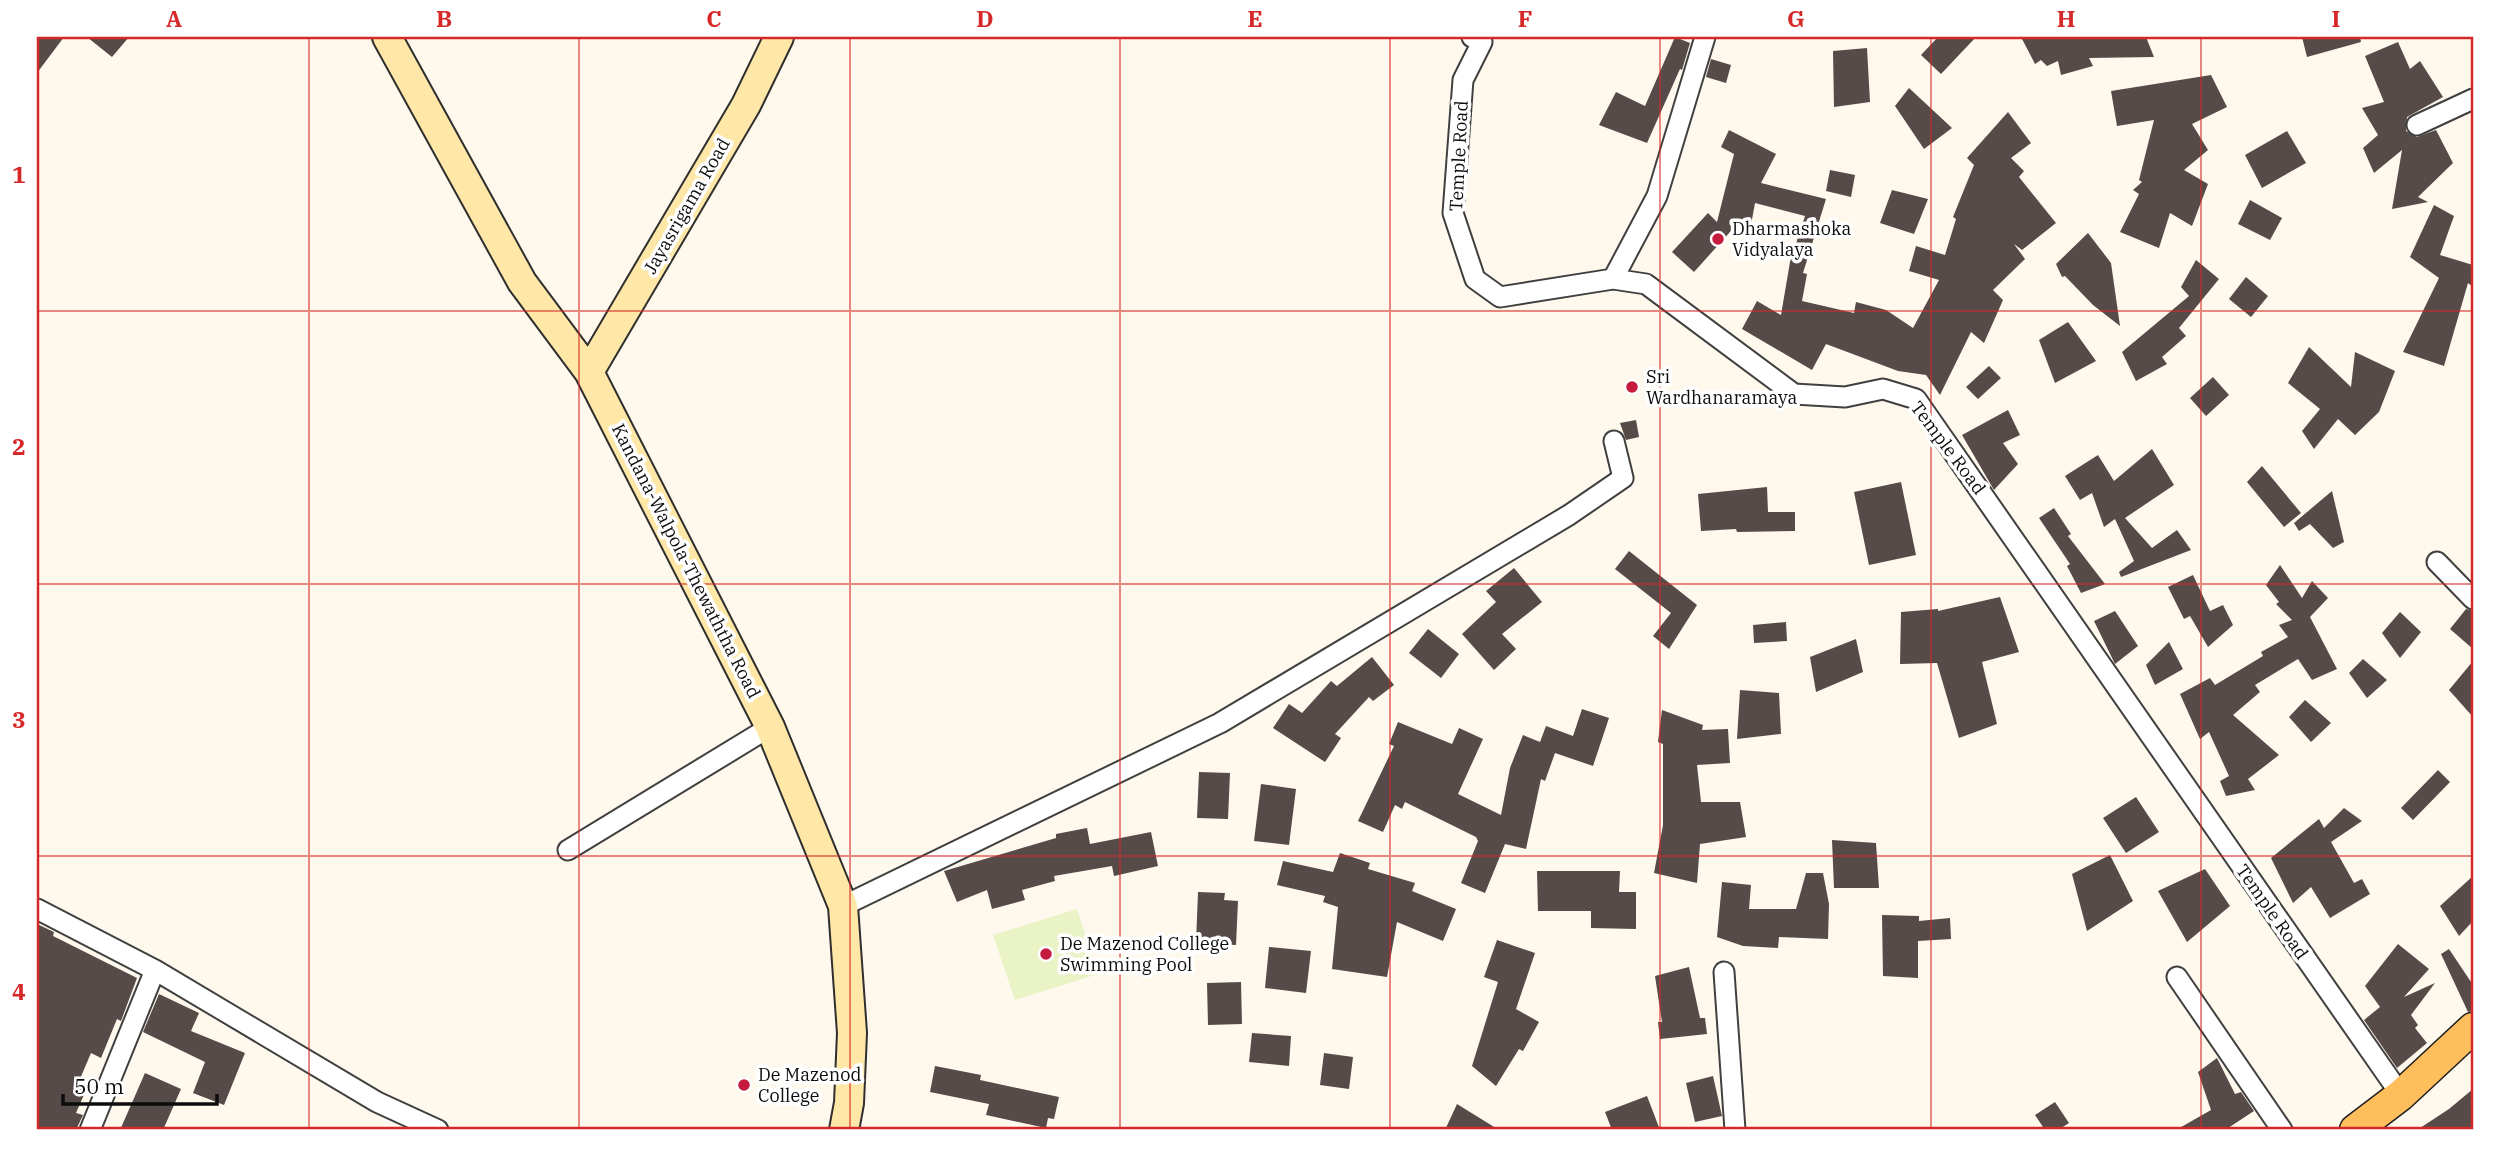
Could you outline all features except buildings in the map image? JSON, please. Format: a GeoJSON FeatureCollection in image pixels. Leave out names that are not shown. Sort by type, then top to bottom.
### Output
{"type":"FeatureCollection","features":[{"type":"Feature","properties":{"kind":"main road"},"geometry":{"type":"LineString","coordinates":[[2355,1130],[2401,1095],[2473,1028]]}},
{"type":"Feature","properties":{"kind":"street","name":"Kandana-Walpola-Thewaththa Road"},"geometry":{"type":"LineString","coordinates":[[387,37],[522,282],[589,372],[770,727],[843,906],[852,1033],[849,1103],[844,1130]]}},
{"type":"Feature","properties":{"kind":"street","name":"Jayasrigama Road"},"geometry":{"type":"LineString","coordinates":[[589,372],[746,105],[779,37]]}},
{"type":"Feature","properties":{"kind":"street"},"geometry":{"type":"LineString","coordinates":[[1613,279],[1657,196],[1705,37]]}},
{"type":"Feature","properties":{"kind":"street","name":"Temple Road"},"geometry":{"type":"LineString","coordinates":[[1477,40],[1463,80],[1453,213],[1475,279],[1500,297],[1613,279],[1646,284],[1794,394],[1845,397],[1883,389],[1916,399],[2401,1095]]}},
{"type":"Feature","properties":{"kind":"street"},"geometry":{"type":"LineString","coordinates":[[2417,125],[2473,99]]}},
{"type":"Feature","properties":{"kind":"street"},"geometry":{"type":"LineString","coordinates":[[843,906],[1220,723],[1569,515],[1622,478],[1614,441]]}},
{"type":"Feature","properties":{"kind":"street"},"geometry":{"type":"LineString","coordinates":[[2437,562],[2473,599]]}},
{"type":"Feature","properties":{"kind":"street"},"geometry":{"type":"LineString","coordinates":[[568,850],[770,727]]}},
{"type":"Feature","properties":{"kind":"street"},"geometry":{"type":"LineString","coordinates":[[37,909],[155,970],[377,1102],[438,1130]]}},
{"type":"Feature","properties":{"kind":"street"},"geometry":{"type":"LineString","coordinates":[[90,1130],[155,970]]}},
{"type":"Feature","properties":{"kind":"street"},"geometry":{"type":"LineString","coordinates":[[1724,972],[1735,1130]]}},
{"type":"Feature","properties":{"kind":"street"},"geometry":{"type":"LineString","coordinates":[[2177,977],[2282,1130]]}},
{"type":"Feature","properties":{"kind":"green space","name":"De Mazenod College Swimming Pool"},"geometry":{"type":"Polygon","coordinates":[[[1077,909],[1098,974],[1015,1000],[993,935],[1077,909]]]}},
{"type":"Feature","properties":{"kind":"place","name":"Dharmashoka Vidyalaya"},"geometry":{"type":"Point","coordinates":[1718,239]}},
{"type":"Feature","properties":{"kind":"place","name":"Sri Wardhanaramaya"},"geometry":{"type":"Point","coordinates":[1632,387]}},
{"type":"Feature","properties":{"kind":"place","name":"De Mazenod College Swimming Pool"},"geometry":{"type":"Point","coordinates":[1046,954]}},
{"type":"Feature","properties":{"kind":"place","name":"De Mazenod College"},"geometry":{"type":"Point","coordinates":[744,1085]}}]}
